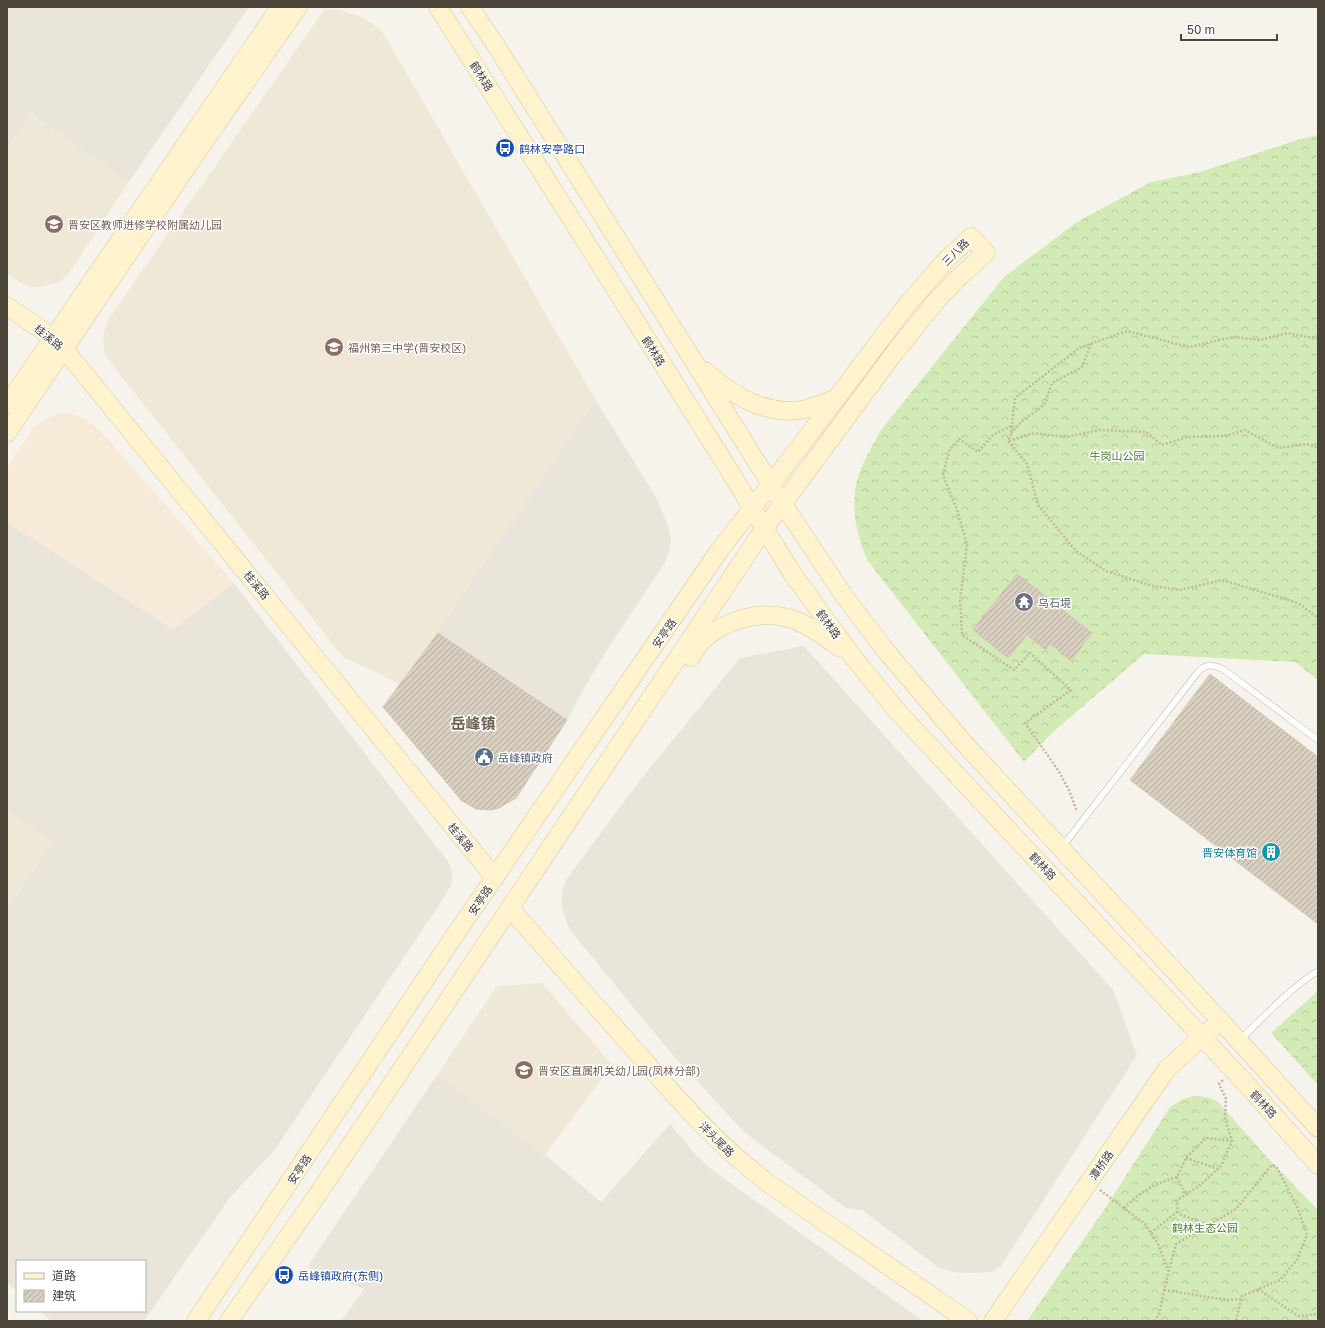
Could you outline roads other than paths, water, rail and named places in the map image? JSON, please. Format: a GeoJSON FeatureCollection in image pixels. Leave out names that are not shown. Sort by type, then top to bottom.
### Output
{"type":"FeatureCollection","features":[{"type":"Feature","properties":{"kind":"main road"},"geometry":{"type":"LineString","coordinates":[[7,433],[58,344],[280,7]]}},
{"type":"Feature","properties":{"kind":"main road"},"geometry":{"type":"LineString","coordinates":[[7,405],[58,344],[197,152],[298,7]]}},
{"type":"Feature","properties":{"kind":"main road","name":"鹤林路"},"geometry":{"type":"LineString","coordinates":[[438,7],[792,573],[854,658],[898,712],[1233,1070],[1318,1165]]}},
{"type":"Feature","properties":{"kind":"main road"},"geometry":{"type":"LineString","coordinates":[[470,7],[495,44],[783,504],[844,596],[886,651],[963,742],[1318,1128]]}},
{"type":"Feature","properties":{"kind":"main road","name":"三八路"},"geometry":{"type":"LineString","coordinates":[[771,484],[905,307],[947,259],[971,237],[986,253],[959,277],[937,300],[895,352],[783,504]]}},
{"type":"Feature","properties":{"kind":"main road","name":"桂溪路"},"geometry":{"type":"LineString","coordinates":[[7,306],[58,344],[495,878]]}},
{"type":"Feature","properties":{"kind":"main road"},"geometry":{"type":"LineString","coordinates":[[693,360],[728,389],[758,406],[771,409],[806,409],[835,399]]}},
{"type":"Feature","properties":{"kind":"main road","name":"安亭路"},"geometry":{"type":"LineString","coordinates":[[196,1321],[495,878],[719,551],[771,484]]}},
{"type":"Feature","properties":{"kind":"main road"},"geometry":{"type":"LineString","coordinates":[[230,1321],[320,1191],[764,529],[783,504]]}},
{"type":"Feature","properties":{"kind":"main road"},"geometry":{"type":"LineString","coordinates":[[615,751],[636,735],[703,640],[737,620],[756,616],[787,617],[821,634],[854,658]]}},
{"type":"Feature","properties":{"kind":"main road","name":"洋头尾路"},"geometry":{"type":"LineString","coordinates":[[510,908],[673,1093],[711,1134],[740,1162],[768,1183],[968,1321]]}},
{"type":"Feature","properties":{"kind":"main road","name":"潭桥路"},"geometry":{"type":"LineString","coordinates":[[993,1321],[1167,1069],[1220,1020]]}},
{"type":"Feature","properties":{"kind":"lane"},"geometry":{"type":"LineString","coordinates":[[1061,848],[1203,667],[1210,665],[1223,669],[1318,740]]}},
{"type":"Feature","properties":{"kind":"lane"},"geometry":{"type":"LineString","coordinates":[[1239,1041],[1285,997],[1309,976],[1318,971]]}},
{"type":"Feature","properties":{"kind":"place","name":"鹤林安亭路口"},"geometry":{"type":"Point","coordinates":[505,148]}},
{"type":"Feature","properties":{"kind":"place","name":"晋安区教师进修学校附属幼儿园"},"geometry":{"type":"Point","coordinates":[54,224]}},
{"type":"Feature","properties":{"kind":"place","name":"福州第三中学(晋安校区)"},"geometry":{"type":"Point","coordinates":[334,347]}},
{"type":"Feature","properties":{"kind":"place","name":"乌石境"},"geometry":{"type":"Point","coordinates":[1024,602]}},
{"type":"Feature","properties":{"kind":"place","name":"岳峰镇政府"},"geometry":{"type":"Point","coordinates":[484,757]}},
{"type":"Feature","properties":{"kind":"place","name":"晋安体育馆"},"geometry":{"type":"Point","coordinates":[1271,852]}},
{"type":"Feature","properties":{"kind":"place","name":"晋安区直属机关幼儿园(凤林分部)"},"geometry":{"type":"Point","coordinates":[524,1070]}},
{"type":"Feature","properties":{"kind":"place","name":"岳峰镇政府(东侧)"},"geometry":{"type":"Point","coordinates":[284,1275]}},
{"type":"Feature","properties":{"kind":"district","name":"岳峰镇"},"geometry":{"type":"Point","coordinates":[473,723]}},
{"type":"Feature","properties":{"kind":"park label","name":"牛岗山公园"},"geometry":{"type":"Point","coordinates":[1117,455]}},
{"type":"Feature","properties":{"kind":"park label","name":"鹤林生态公园"},"geometry":{"type":"Point","coordinates":[1205,1227]}}]}
